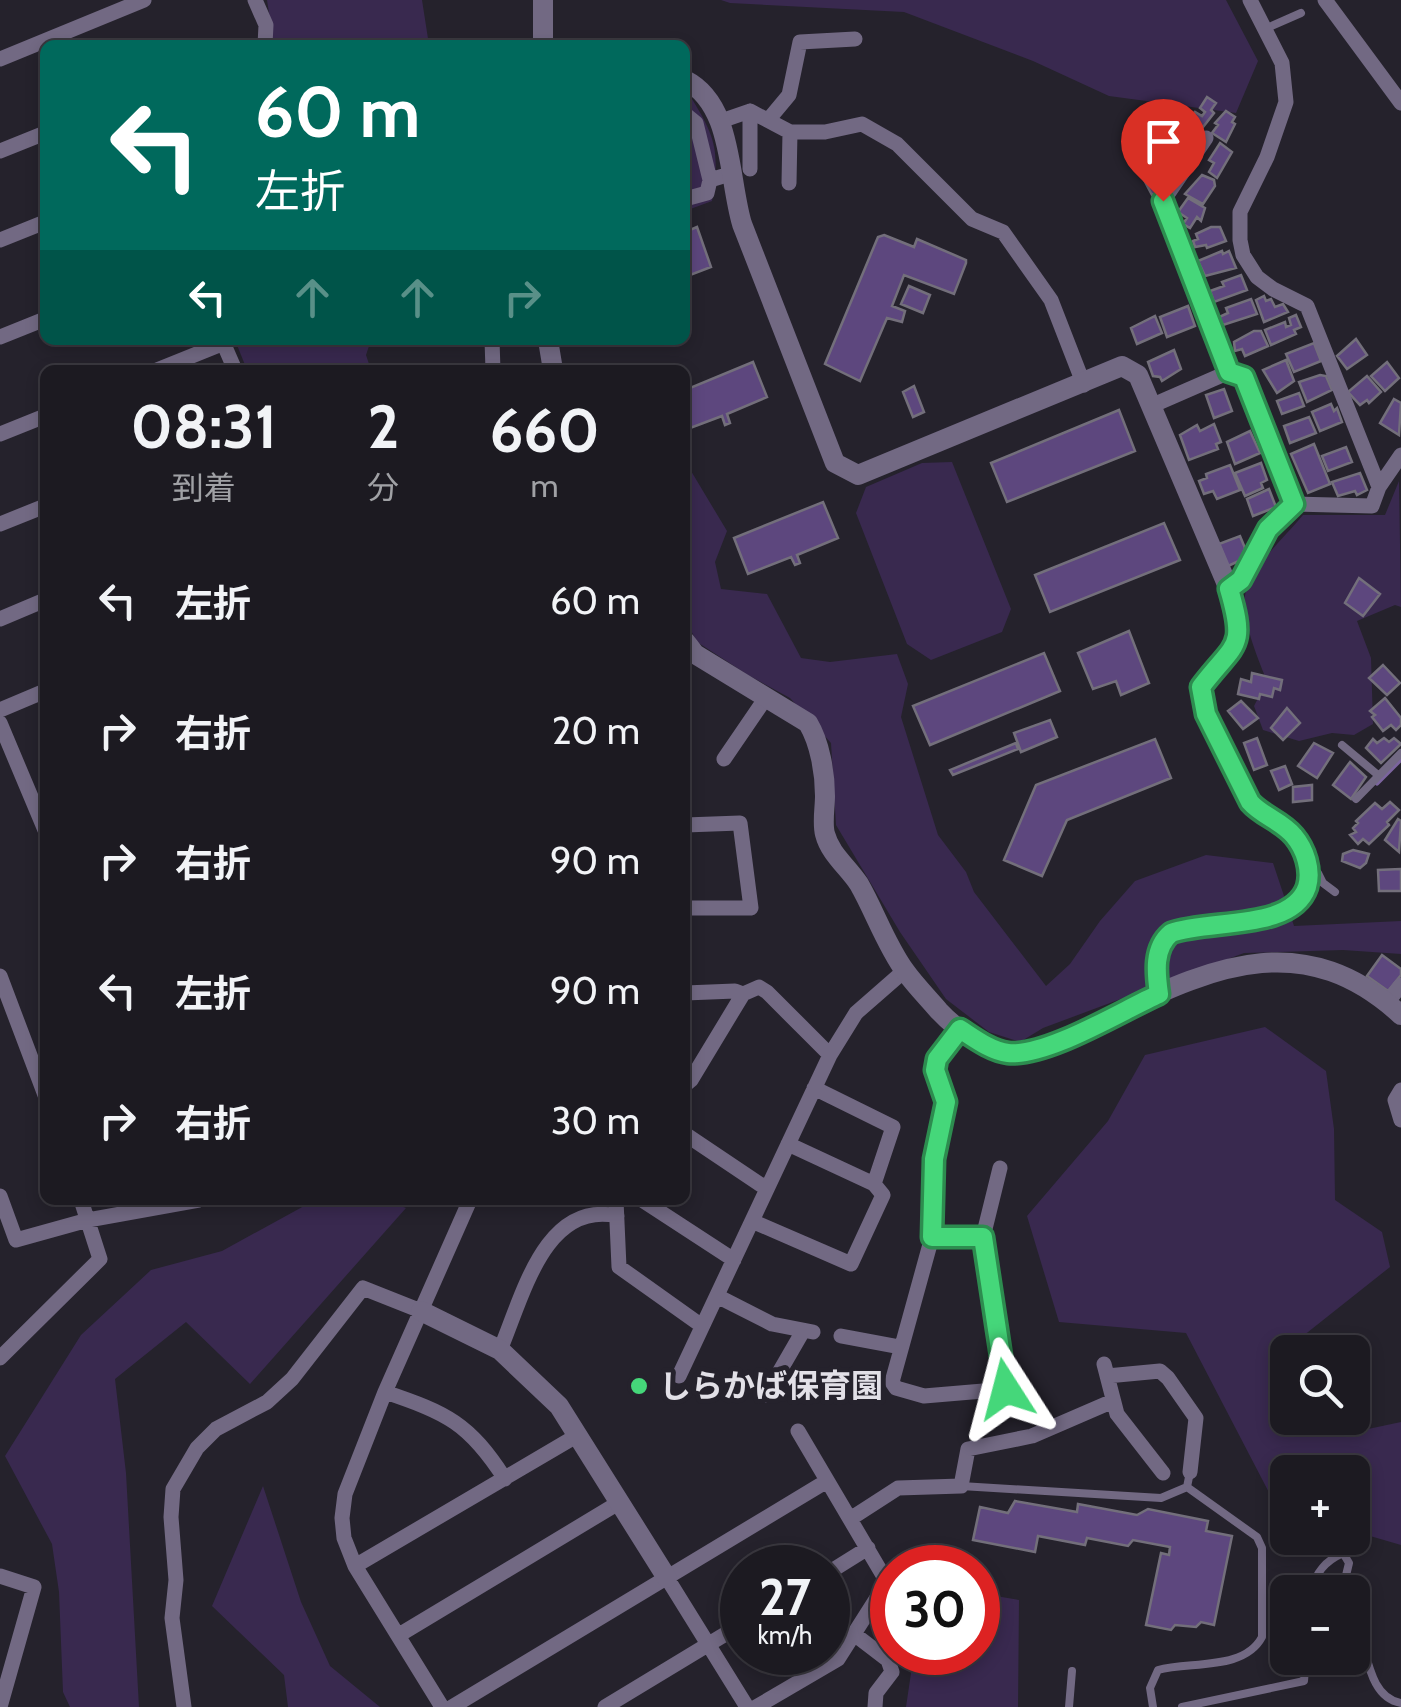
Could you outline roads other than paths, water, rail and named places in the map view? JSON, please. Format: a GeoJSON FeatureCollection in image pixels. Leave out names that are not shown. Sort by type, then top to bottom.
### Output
{"type":"FeatureCollection","features":[{"type":"Feature","properties":{"kind":"street"},"geometry":{"type":"LineString","coordinates":[[46,40],[144,0]]}},
{"type":"Feature","properties":{"kind":"street"},"geometry":{"type":"LineString","coordinates":[[255,0],[266,25],[264,40]]}},
{"type":"Feature","properties":{"kind":"street"},"geometry":{"type":"LineString","coordinates":[[543,0],[543,40]]}},
{"type":"Feature","properties":{"kind":"street"},"geometry":{"type":"LineString","coordinates":[[1250,0],[1282,63],[1286,102],[1267,157],[1240,212],[1243,255],[1257,277],[1273,290],[1307,306],[1379,487]]}},
{"type":"Feature","properties":{"kind":"street"},"geometry":{"type":"LineString","coordinates":[[1324,0],[1401,103]]}},
{"type":"Feature","properties":{"kind":"street"},"geometry":{"type":"LineString","coordinates":[[769,120],[789,96],[800,42],[855,39]]}},
{"type":"Feature","properties":{"kind":"street"},"geometry":{"type":"LineString","coordinates":[[0,59],[40,43]]}},
{"type":"Feature","properties":{"kind":"street"},"geometry":{"type":"LineString","coordinates":[[690,83],[708,94],[721,121],[742,224],[835,463],[858,475],[1122,366],[1138,375],[1229,589],[1238,621],[1237,644],[1201,687],[1206,714],[1250,802],[1260,814],[1289,830],[1309,872],[1303,898],[1282,914],[1171,933],[1162,941],[1158,957],[1159,994]]}},
{"type":"Feature","properties":{"kind":"street"},"geometry":{"type":"LineString","coordinates":[[690,198],[707,193],[730,174],[750,110]]}},
{"type":"Feature","properties":{"kind":"street"},"geometry":{"type":"LineString","coordinates":[[721,121],[750,110],[790,132],[825,132],[862,124],[897,144],[972,219],[1003,232],[1051,300],[1084,384]]}},
{"type":"Feature","properties":{"kind":"street"},"geometry":{"type":"LineString","coordinates":[[690,118],[730,174]]}},
{"type":"Feature","properties":{"kind":"street"},"geometry":{"type":"LineString","coordinates":[[789,182],[790,132]]}},
{"type":"Feature","properties":{"kind":"street"},"geometry":{"type":"LineString","coordinates":[[0,152],[40,135]]}},
{"type":"Feature","properties":{"kind":"street"},"geometry":{"type":"LineString","coordinates":[[1178,138],[1202,144],[1163,201],[1229,372]]}},
{"type":"Feature","properties":{"kind":"street"},"geometry":{"type":"LineString","coordinates":[[0,240],[40,224]]}},
{"type":"Feature","properties":{"kind":"street"},"geometry":{"type":"LineString","coordinates":[[0,337],[40,321]]}},
{"type":"Feature","properties":{"kind":"street"},"geometry":{"type":"LineString","coordinates":[[170,365],[216,345]]}},
{"type":"Feature","properties":{"kind":"street"},"geometry":{"type":"LineString","coordinates":[[1151,406],[1229,372],[1244,377],[1294,504]]}},
{"type":"Feature","properties":{"kind":"street"},"geometry":{"type":"LineString","coordinates":[[0,434],[40,418]]}},
{"type":"Feature","properties":{"kind":"street"},"geometry":{"type":"LineString","coordinates":[[1229,589],[1241,580],[1268,529],[1294,504],[1372,506],[1379,487],[1401,455]]}},
{"type":"Feature","properties":{"kind":"street"},"geometry":{"type":"LineString","coordinates":[[0,524],[40,508]]}},
{"type":"Feature","properties":{"kind":"street"},"geometry":{"type":"LineString","coordinates":[[0,619],[40,602]]}},
{"type":"Feature","properties":{"kind":"street"},"geometry":{"type":"LineString","coordinates":[[690,653],[798,716],[816,736],[826,790],[825,833],[857,882],[904,971],[960,1029],[1006,1053],[1032,1052],[1057,1044],[1159,994],[1223,971],[1272,962],[1327,968],[1374,991],[1394,1009],[1401,985]]}},
{"type":"Feature","properties":{"kind":"street"},"geometry":{"type":"LineString","coordinates":[[0,710],[40,693]]}},
{"type":"Feature","properties":{"kind":"street"},"geometry":{"type":"LineString","coordinates":[[724,759],[765,699]]}},
{"type":"Feature","properties":{"kind":"street"},"geometry":{"type":"LineString","coordinates":[[0,723],[40,818]]}},
{"type":"Feature","properties":{"kind":"street"},"geometry":{"type":"LineString","coordinates":[[28,790],[40,785]]}},
{"type":"Feature","properties":{"kind":"street"},"geometry":{"type":"LineString","coordinates":[[690,825],[740,823],[751,908],[690,908]]}},
{"type":"Feature","properties":{"kind":"street"},"geometry":{"type":"LineString","coordinates":[[679,1376],[830,1054],[856,1013],[904,971]]}},
{"type":"Feature","properties":{"kind":"street"},"geometry":{"type":"LineString","coordinates":[[0,976],[40,1062]]}},
{"type":"Feature","properties":{"kind":"street"},"geometry":{"type":"LineString","coordinates":[[690,1081],[742,994],[759,987],[830,1054]]}},
{"type":"Feature","properties":{"kind":"street"},"geometry":{"type":"LineString","coordinates":[[690,993],[742,994]]}},
{"type":"Feature","properties":{"kind":"street"},"geometry":{"type":"LineString","coordinates":[[960,1029],[937,1059],[935,1070],[946,1102],[934,1159],[932,1237],[900,1347],[892,1382],[896,1388],[924,1396],[1006,1389],[983,1237],[1000,1168]]}},
{"type":"Feature","properties":{"kind":"street"},"geometry":{"type":"LineString","coordinates":[[814,1088],[893,1128],[874,1184]]}},
{"type":"Feature","properties":{"kind":"street"},"geometry":{"type":"LineString","coordinates":[[1401,1090],[1395,1100],[1401,1120]]}},
{"type":"Feature","properties":{"kind":"street"},"geometry":{"type":"LineString","coordinates":[[690,1137],[767,1188]]}},
{"type":"Feature","properties":{"kind":"street"},"geometry":{"type":"LineString","coordinates":[[752,1221],[851,1264],[884,1195],[874,1184],[788,1144]]}},
{"type":"Feature","properties":{"kind":"street"},"geometry":{"type":"LineString","coordinates":[[0,1196],[16,1240]]}},
{"type":"Feature","properties":{"kind":"street"},"geometry":{"type":"LineString","coordinates":[[0,1358],[100,1260],[83,1205]]}},
{"type":"Feature","properties":{"kind":"street"},"geometry":{"type":"LineString","coordinates":[[0,1246],[88,1220],[171,1205]]}},
{"type":"Feature","properties":{"kind":"street"},"geometry":{"type":"LineString","coordinates":[[442,1707],[356,1566],[344,1538],[345,1494],[385,1392],[468,1205]]}},
{"type":"Feature","properties":{"kind":"street"},"geometry":{"type":"LineString","coordinates":[[650,1205],[734,1260]]}},
{"type":"Feature","properties":{"kind":"street"},"geometry":{"type":"LineString","coordinates":[[500,1350],[543,1250],[574,1220],[617,1208],[619,1267],[702,1326]]}},
{"type":"Feature","properties":{"kind":"street"},"geometry":{"type":"LineString","coordinates":[[932,1237],[983,1237]]}},
{"type":"Feature","properties":{"kind":"street"},"geometry":{"type":"LineString","coordinates":[[184,1707],[172,1618],[176,1580],[173,1489],[197,1448],[216,1429],[267,1402],[292,1379],[363,1288],[500,1350],[559,1406],[747,1707]]}},
{"type":"Feature","properties":{"kind":"street"},"geometry":{"type":"LineString","coordinates":[[716,1296],[772,1324],[808,1331],[766,1395]]}},
{"type":"Feature","properties":{"kind":"street"},"geometry":{"type":"LineString","coordinates":[[841,1336],[900,1347]]}},
{"type":"Feature","properties":{"kind":"street"},"geometry":{"type":"LineString","coordinates":[[1163,1473],[1117,1414],[1106,1370],[1160,1371],[1168,1378],[1196,1418],[1189,1480]]}},
{"type":"Feature","properties":{"kind":"street"},"geometry":{"type":"LineString","coordinates":[[385,1392],[434,1408],[462,1425],[484,1446],[505,1478]]}},
{"type":"Feature","properties":{"kind":"street"},"geometry":{"type":"LineString","coordinates":[[850,1519],[898,1488],[961,1486],[968,1450],[1032,1436],[1113,1402]]}},
{"type":"Feature","properties":{"kind":"street"},"geometry":{"type":"LineString","coordinates":[[756,1707],[838,1659],[888,1582],[798,1431]]}},
{"type":"Feature","properties":{"kind":"street"},"geometry":{"type":"LineString","coordinates":[[356,1566],[578,1435]]}},
{"type":"Feature","properties":{"kind":"street"},"geometry":{"type":"LineString","coordinates":[[452,1707],[828,1481]]}},
{"type":"Feature","properties":{"kind":"street"},"geometry":{"type":"LineString","coordinates":[[398,1635],[620,1502]]}},
{"type":"Feature","properties":{"kind":"street"},"geometry":{"type":"LineString","coordinates":[[850,1559],[868,1548]]}},
{"type":"Feature","properties":{"kind":"street"},"geometry":{"type":"LineString","coordinates":[[0,1576],[34,1588],[0,1707]]}},
{"type":"Feature","properties":{"kind":"street"},"geometry":{"type":"LineString","coordinates":[[854,1634],[888,1660],[892,1672],[876,1693],[875,1707]]}},
{"type":"Feature","properties":{"kind":"street"},"geometry":{"type":"LineString","coordinates":[[605,1707],[720,1637]]}},
{"type":"Feature","properties":{"kind":"lane"},"geometry":{"type":"LineString","coordinates":[[1267,28],[1300,13]]}},
{"type":"Feature","properties":{"kind":"lane"},"geometry":{"type":"LineString","coordinates":[[1342,745],[1378,775]]}},
{"type":"Feature","properties":{"kind":"lane"},"geometry":{"type":"LineString","coordinates":[[1356,799],[1401,753]]}},
{"type":"Feature","properties":{"kind":"lane"},"geometry":{"type":"LineString","coordinates":[[1309,872],[1318,873],[1335,892]]}},
{"type":"Feature","properties":{"kind":"lane"},"geometry":{"type":"LineString","coordinates":[[961,1486],[1161,1498],[1189,1480],[1257,1537],[1262,1548],[1262,1637],[1258,1646],[1238,1658],[1158,1670],[1150,1688],[1153,1707]]}},
{"type":"Feature","properties":{"kind":"lane"},"geometry":{"type":"LineString","coordinates":[[1318,1575],[1327,1560],[1343,1553],[1350,1563],[1347,1575]]}},
{"type":"Feature","properties":{"kind":"lane"},"geometry":{"type":"LineString","coordinates":[[1370,1669],[1376,1687],[1386,1698],[1401,1703]]}},
{"type":"Feature","properties":{"kind":"lane"},"geometry":{"type":"LineString","coordinates":[[1069,1707],[1072,1670]]}},
{"type":"Feature","properties":{"kind":"lane"},"geometry":{"type":"LineString","coordinates":[[1182,1707],[1304,1682],[1305,1675]]}},
{"type":"Feature","properties":{"kind":"waterway"},"geometry":{"type":"LineString","coordinates":[[1377,783],[1401,759]]}},
{"type":"Feature","properties":{"kind":"place","name":"しらかば保育園"},"geometry":{"type":"Point","coordinates":[639,1386]}}]}
